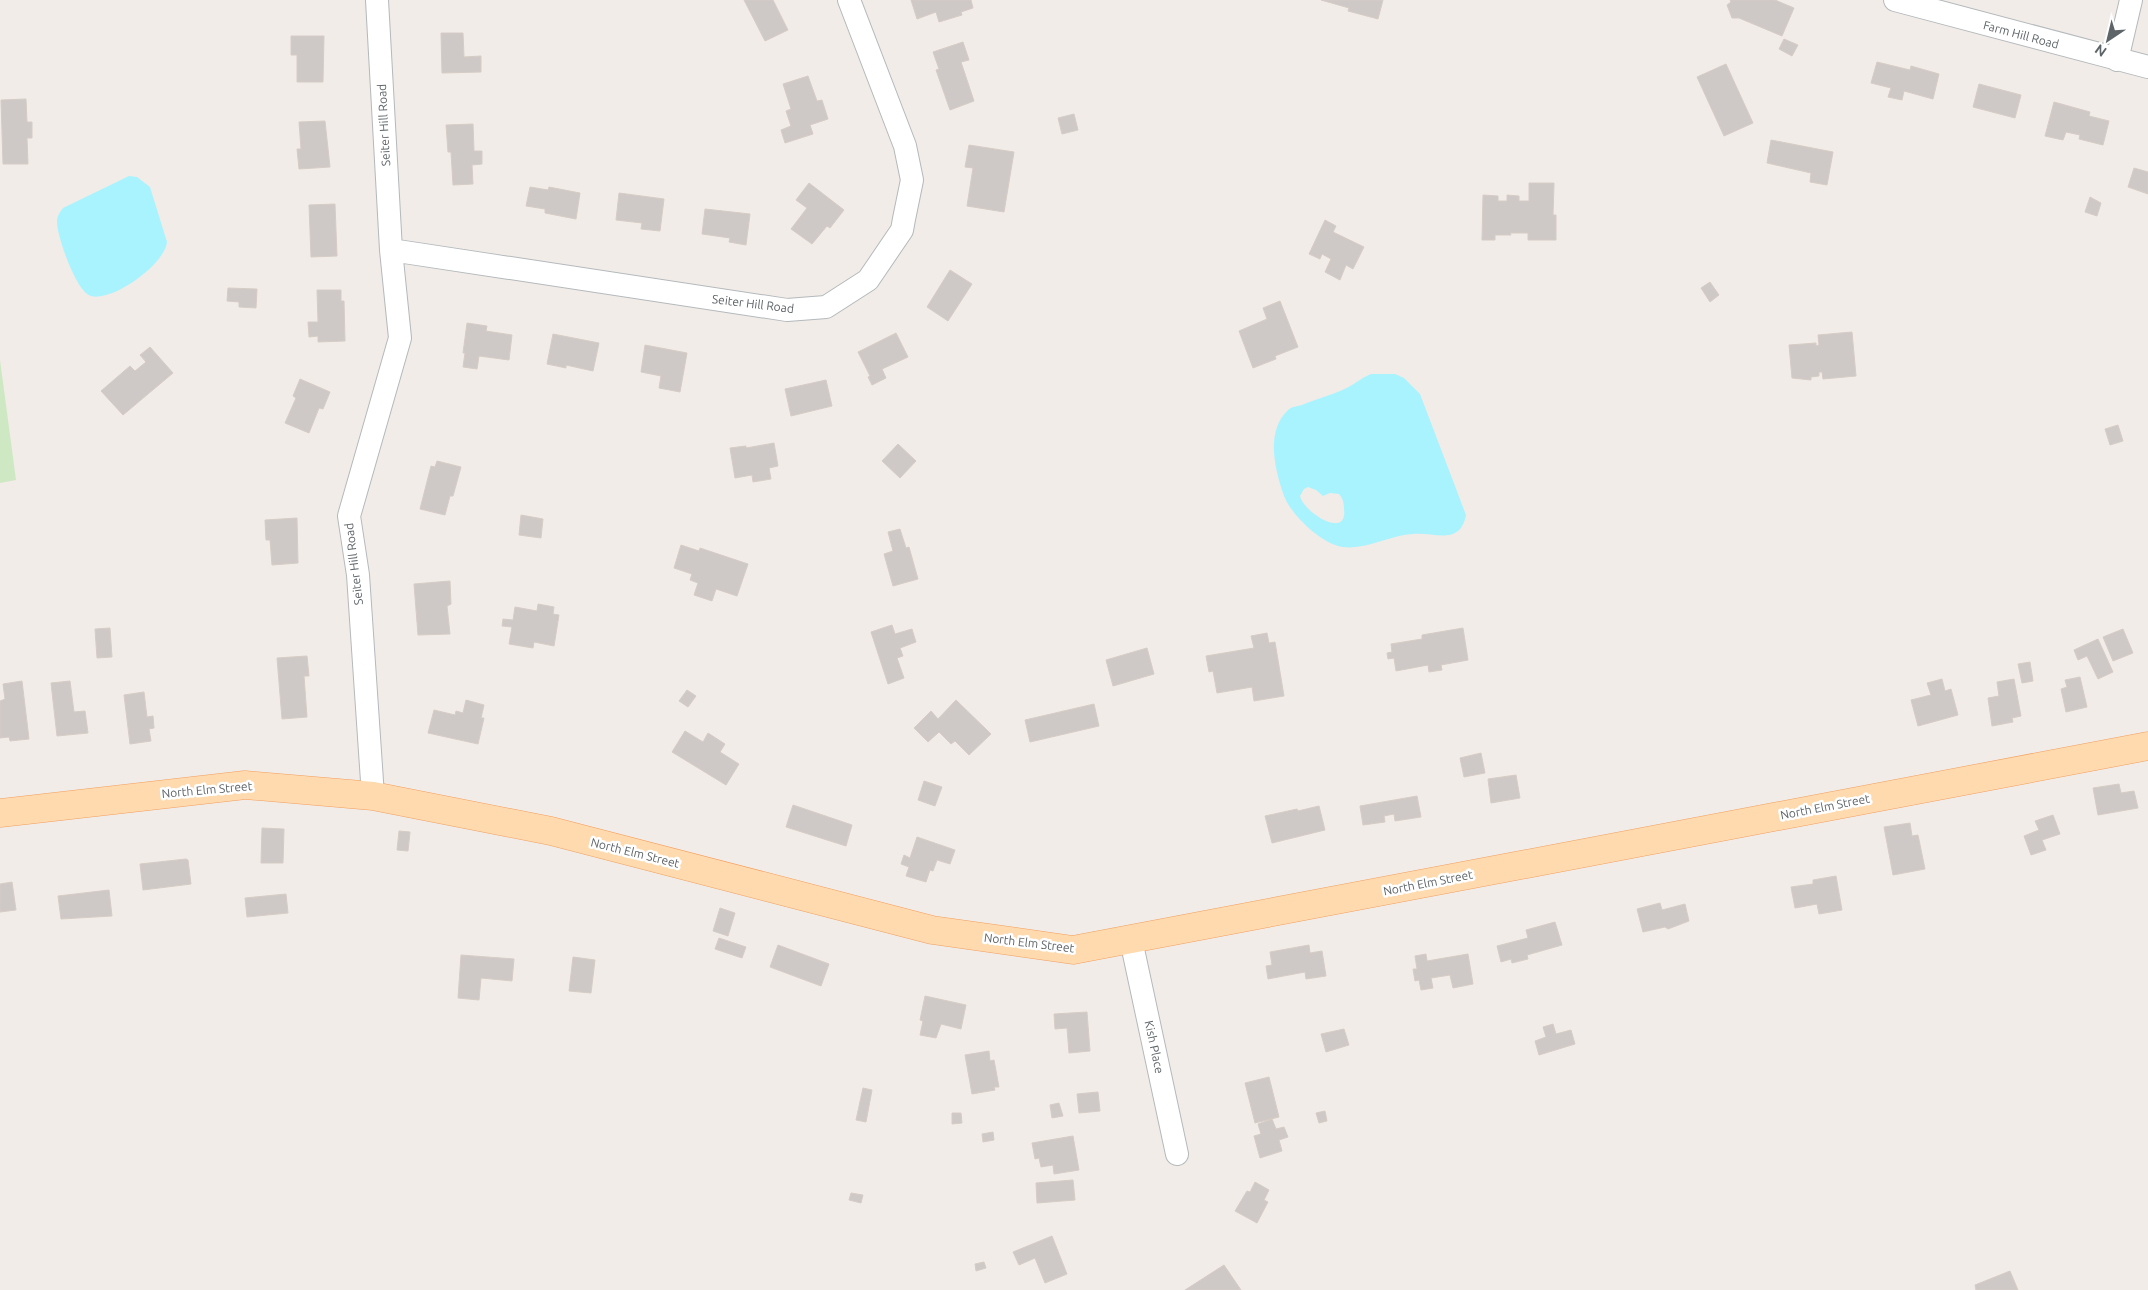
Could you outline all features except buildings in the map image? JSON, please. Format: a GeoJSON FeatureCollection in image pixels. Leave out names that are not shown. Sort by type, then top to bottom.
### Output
{"type":"FeatureCollection","features":[{"type":"Feature","properties":{"kind":"main road","name":"North Elm Street"},"geometry":{"type":"LineString","coordinates":[[0,813],[245,784],[374,796],[551,831],[932,930],[1073,950],[2148,746]]}},
{"type":"Feature","properties":{"kind":"street","name":"Seiter Hill Road"},"geometry":{"type":"LineString","coordinates":[[374,796],[358,575],[349,516],[400,338],[391,250],[377,0]]}},
{"type":"Feature","properties":{"kind":"street","name":"Seiter Hill Road"},"geometry":{"type":"LineString","coordinates":[[391,250],[787,310],[826,307],[868,280],[888,251],[902,230],[912,180],[905,146],[849,0]]}},
{"type":"Feature","properties":{"kind":"street","name":"Farm Hill Road"},"geometry":{"type":"LineString","coordinates":[[1895,0],[2148,67]]}},
{"type":"Feature","properties":{"kind":"street"},"geometry":{"type":"LineString","coordinates":[[2117,60],[2131,0]]}},
{"type":"Feature","properties":{"kind":"street","name":"Kish Place"},"geometry":{"type":"LineString","coordinates":[[1131,940],[1177,1154]]}},
{"type":"Feature","properties":{"kind":"green space"},"geometry":{"type":"Polygon","coordinates":[[[0,360],[16,480],[0,483],[0,360]]]}},
{"type":"Feature","properties":{"kind":"water"},"geometry":{"type":"Polygon","coordinates":[[[129,176],[137,177],[150,187],[167,242],[164,251],[157,261],[136,280],[112,293],[91,296],[79,285],[68,263],[60,239],[58,218],[63,208],[129,176]]]}},
{"type":"Feature","properties":{"kind":"water"},"geometry":{"type":"Polygon","coordinates":[[[1395,374],[1404,378],[1420,394],[1466,515],[1463,525],[1458,531],[1446,535],[1404,535],[1360,546],[1343,547],[1326,541],[1317,535],[1300,520],[1288,504],[1278,475],[1274,452],[1276,429],[1281,419],[1291,408],[1340,391],[1368,375],[1395,374]],[[1308,487],[1304,489],[1300,496],[1303,503],[1317,516],[1333,523],[1339,522],[1343,518],[1344,509],[1343,501],[1339,494],[1330,493],[1323,496],[1316,490],[1308,487]]]}}]}
